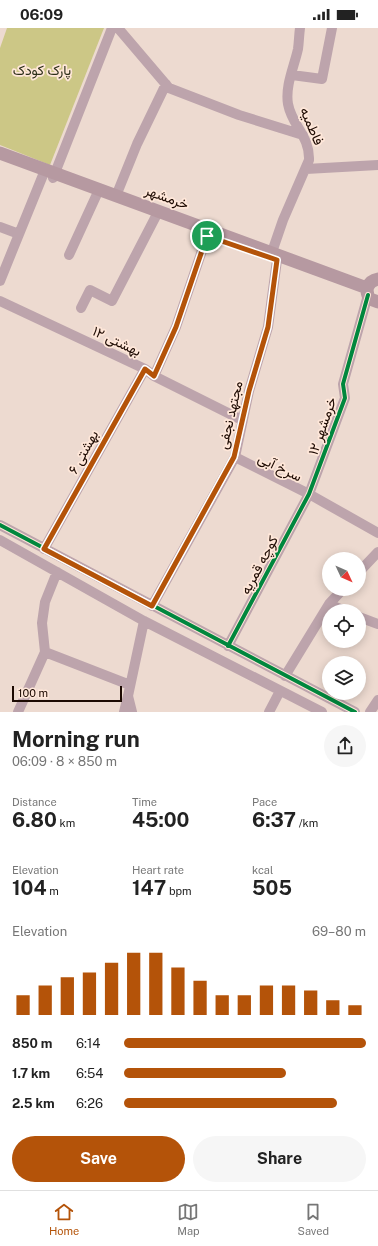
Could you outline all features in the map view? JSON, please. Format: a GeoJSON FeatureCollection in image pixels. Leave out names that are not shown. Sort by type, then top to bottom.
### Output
{"type":"FeatureCollection","features":[{"type":"Feature","properties":{"kind":"main road","name":"خرمشهر"},"geometry":{"type":"LineString","coordinates":[[0,153],[97,194],[207,236],[274,256]]}},
{"type":"Feature","properties":{"kind":"main road","name":"خرمشهر"},"geometry":{"type":"LineString","coordinates":[[0,159],[116,196],[370,294]]}},
{"type":"Feature","properties":{"kind":"main road"},"geometry":{"type":"LineString","coordinates":[[370,294],[371,282],[378,279]]}},
{"type":"Feature","properties":{"kind":"street"},"geometry":{"type":"LineString","coordinates":[[0,281],[19,234],[50,175],[112,28]]}},
{"type":"Feature","properties":{"kind":"street"},"geometry":{"type":"LineString","coordinates":[[118,28],[167,86],[239,115],[302,135]]}},
{"type":"Feature","properties":{"kind":"street","name":"فاطمیه"},"geometry":{"type":"LineString","coordinates":[[274,256],[283,220],[309,160],[310,150],[291,116],[288,103],[288,88],[298,48],[300,28]]}},
{"type":"Feature","properties":{"kind":"street"},"geometry":{"type":"LineString","coordinates":[[292,75],[322,79],[332,28]]}},
{"type":"Feature","properties":{"kind":"street"},"geometry":{"type":"LineString","coordinates":[[116,196],[137,144],[167,86]]}},
{"type":"Feature","properties":{"kind":"street"},"geometry":{"type":"LineString","coordinates":[[306,169],[378,166]]}},
{"type":"Feature","properties":{"kind":"street"},"geometry":{"type":"LineString","coordinates":[[69,255],[97,194]]}},
{"type":"Feature","properties":{"kind":"street"},"geometry":{"type":"LineString","coordinates":[[81,308],[90,290],[112,301],[156,216]]}},
{"type":"Feature","properties":{"kind":"street"},"geometry":{"type":"LineString","coordinates":[[0,227],[19,234]]}},
{"type":"Feature","properties":{"kind":"street"},"geometry":{"type":"LineString","coordinates":[[154,376],[176,327],[207,236]]}},
{"type":"Feature","properties":{"kind":"street","name":"مجتهد نجفی"},"geometry":{"type":"LineString","coordinates":[[152,606],[234,457],[249,391],[268,327],[274,256]]}},
{"type":"Feature","properties":{"kind":"street","name":"خرمشهر ۱۲"},"geometry":{"type":"LineString","coordinates":[[309,494],[345,398],[343,384],[370,294]]}},
{"type":"Feature","properties":{"kind":"street","name":"بهشتی ۱۲"},"geometry":{"type":"LineString","coordinates":[[0,301],[145,369],[154,376],[242,420]]}},
{"type":"Feature","properties":{"kind":"street","name":"بهشتی ۶"},"geometry":{"type":"LineString","coordinates":[[44,549],[145,369]]}},
{"type":"Feature","properties":{"kind":"street","name":"سرخ آبی"},"geometry":{"type":"LineString","coordinates":[[234,457],[309,494],[378,532]]}},
{"type":"Feature","properties":{"kind":"street","name":"کوچه قمریه"},"geometry":{"type":"LineString","coordinates":[[228,646],[309,494]]}},
{"type":"Feature","properties":{"kind":"street"},"geometry":{"type":"LineString","coordinates":[[0,525],[355,712]]}},
{"type":"Feature","properties":{"kind":"street"},"geometry":{"type":"LineString","coordinates":[[0,540],[144,621],[319,711]]}},
{"type":"Feature","properties":{"kind":"street"},"geometry":{"type":"LineString","coordinates":[[366,565],[378,552]]}},
{"type":"Feature","properties":{"kind":"street"},"geometry":{"type":"LineString","coordinates":[[76,583],[84,570]]}},
{"type":"Feature","properties":{"kind":"street"},"geometry":{"type":"LineString","coordinates":[[18,712],[45,652],[42,623],[45,602],[57,572]]}},
{"type":"Feature","properties":{"kind":"street"},"geometry":{"type":"LineString","coordinates":[[329,604],[336,596]]}},
{"type":"Feature","properties":{"kind":"street"},"geometry":{"type":"LineString","coordinates":[[285,676],[322,615]]}},
{"type":"Feature","properties":{"kind":"street"},"geometry":{"type":"LineString","coordinates":[[366,619],[378,624]]}},
{"type":"Feature","properties":{"kind":"street"},"geometry":{"type":"LineString","coordinates":[[124,712],[144,621]]}},
{"type":"Feature","properties":{"kind":"street"},"geometry":{"type":"LineString","coordinates":[[45,652],[130,685]]}},
{"type":"Feature","properties":{"kind":"street"},"geometry":{"type":"LineString","coordinates":[[269,712],[280,691]]}},
{"type":"Feature","properties":{"kind":"street"},"geometry":{"type":"LineString","coordinates":[[128,696],[132,712]]}},
{"type":"Feature","properties":{"kind":"street"},"geometry":{"type":"LineString","coordinates":[[370,712],[378,700]]}},
{"type":"Feature","properties":{"kind":"green space","name":"پارک کودک"},"geometry":{"type":"Polygon","coordinates":[[[7,28],[104,28],[50,165],[0,145],[0,48],[7,28]]]}},
{"type":"Feature","properties":{"kind":"cycle path"},"geometry":{"type":"LineString","coordinates":[[152,606],[235,457],[249,391],[268,327],[277,260]]}},
{"type":"Feature","properties":{"kind":"cycle path"},"geometry":{"type":"LineString","coordinates":[[228,646],[309,494],[345,398],[343,384],[368,295]]}},
{"type":"Feature","properties":{"kind":"cycle path"},"geometry":{"type":"LineString","coordinates":[[0,525],[355,712]]}},
{"type":"Feature","properties":{"kind":"route"},"geometry":{"type":"LineString","coordinates":[[207,236],[277,260],[268,327],[249,391],[234,457],[152,606],[44,549],[145,369],[154,376],[176,327],[207,236]]}}]}
